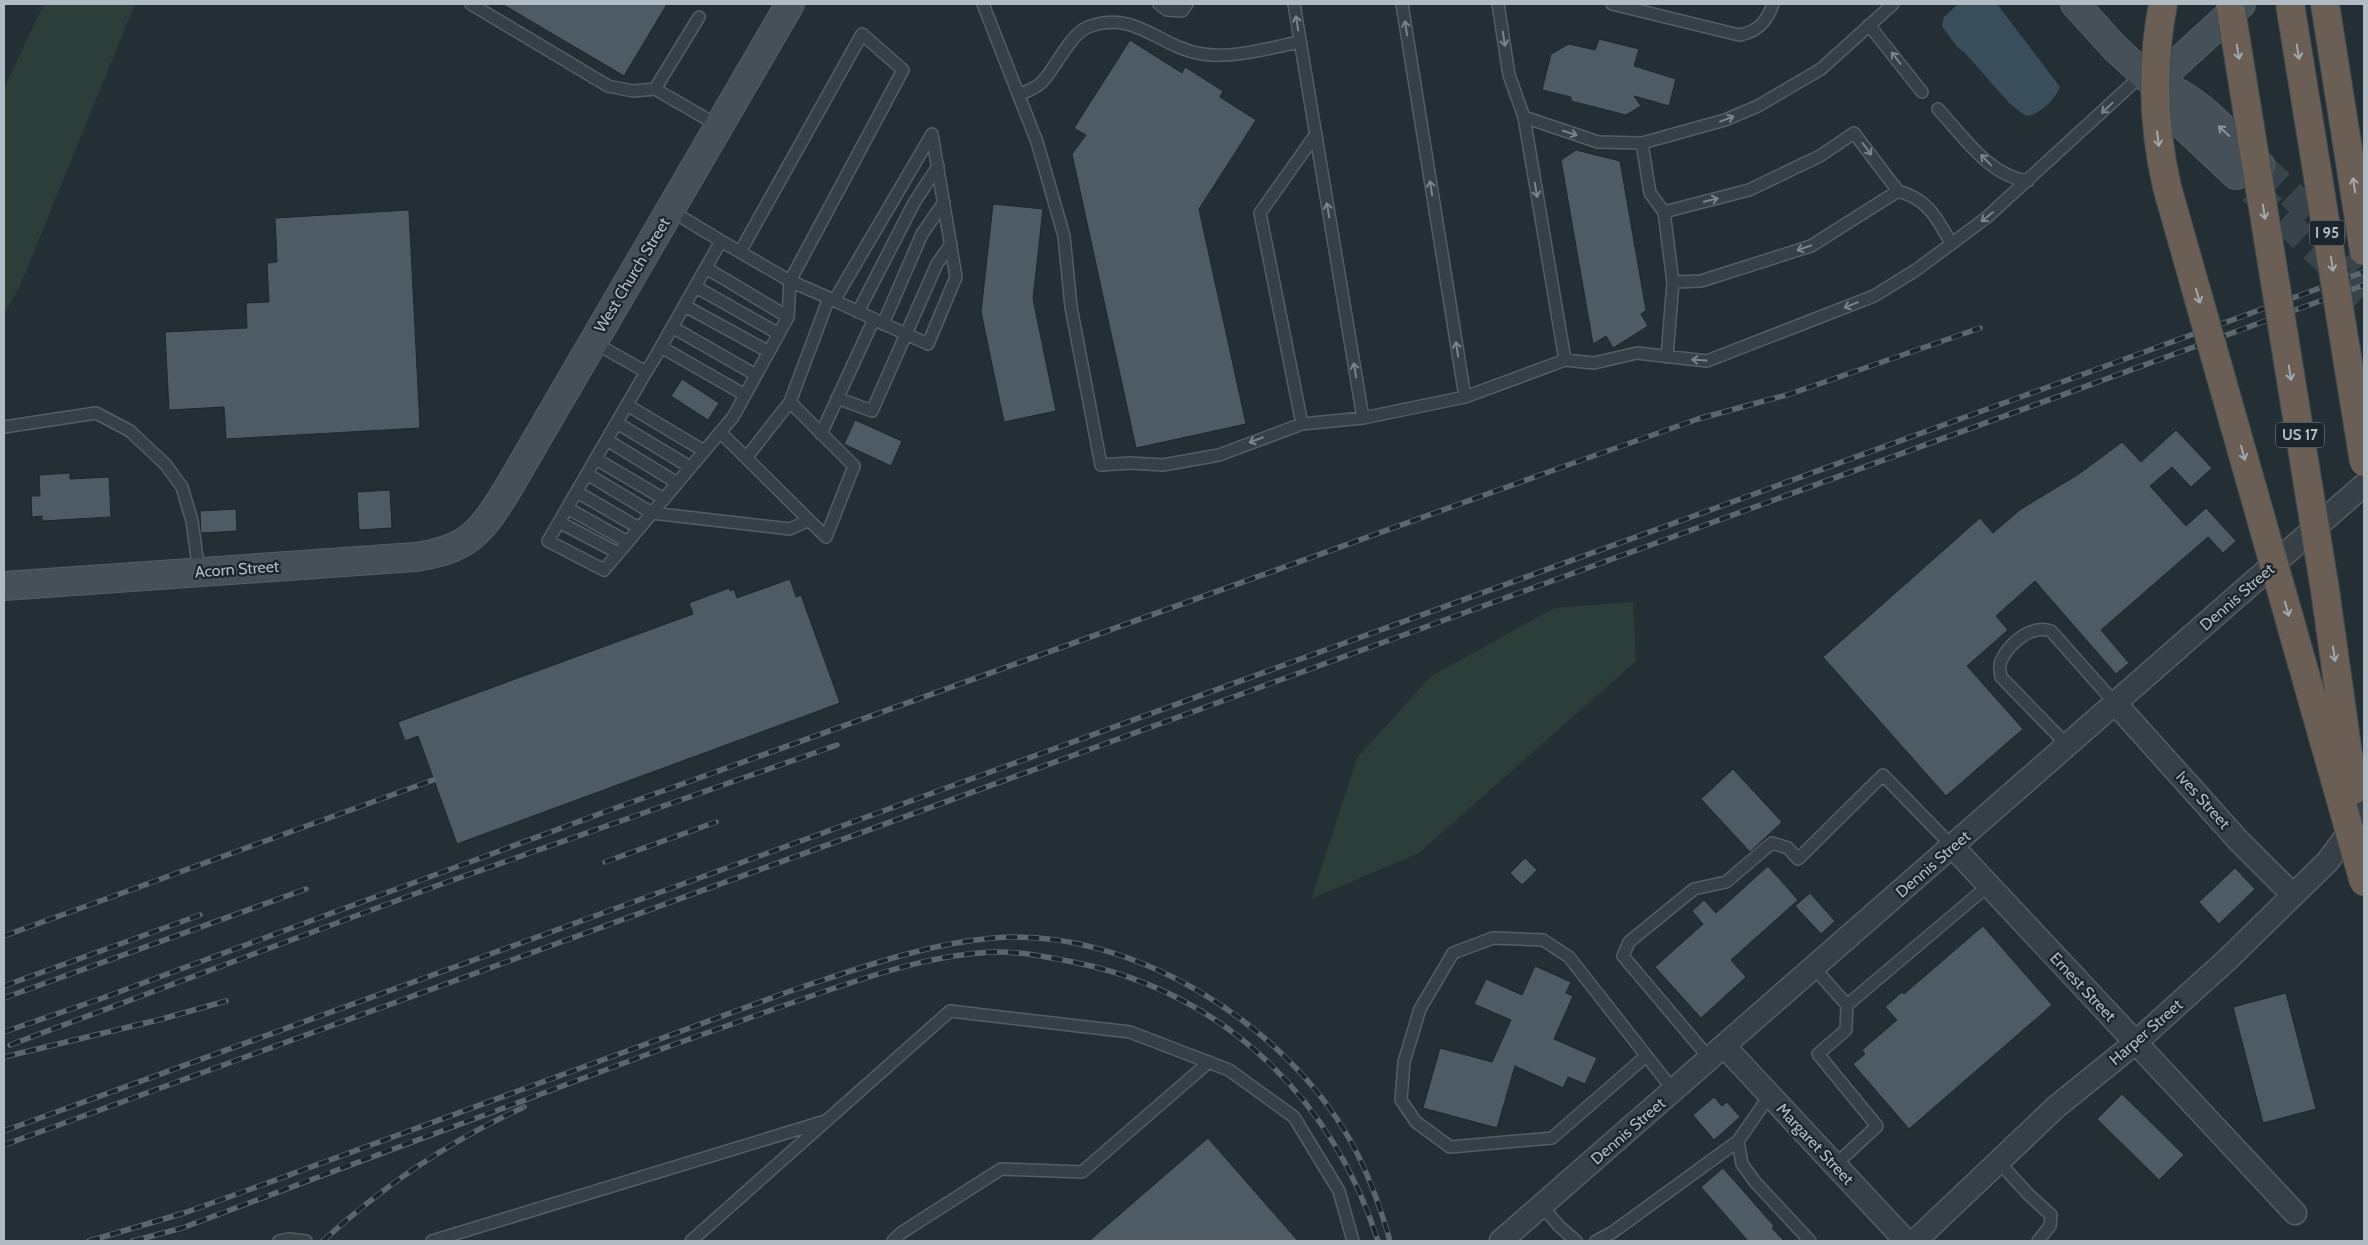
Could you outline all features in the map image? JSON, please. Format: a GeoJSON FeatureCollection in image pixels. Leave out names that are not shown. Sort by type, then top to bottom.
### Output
{"type":"FeatureCollection","features":[{"type":"Feature","properties":{"kind":"highway"},"geometry":{"type":"LineString","coordinates":[[2163,4],[2157,39],[2154,96],[2160,155],[2167,187],[2364,882]]}},
{"type":"Feature","properties":{"kind":"highway","name":"US 17"},"geometry":{"type":"LineString","coordinates":[[2230,4],[2325,590],[2364,867]]}},
{"type":"Feature","properties":{"kind":"highway","name":"I 95"},"geometry":{"type":"LineString","coordinates":[[2290,4],[2364,462]]}},
{"type":"Feature","properties":{"kind":"highway","name":"I 95"},"geometry":{"type":"LineString","coordinates":[[2325,4],[2364,251]]}},
{"type":"Feature","properties":{"kind":"street","name":"West Church Street"},"geometry":{"type":"LineString","coordinates":[[468,540],[481,528],[494,511],[790,4]]}},
{"type":"Feature","properties":{"kind":"street"},"geometry":{"type":"LineString","coordinates":[[2075,4],[2148,79],[2170,113],[2248,170]]}},
{"type":"Feature","properties":{"kind":"street"},"geometry":{"type":"LineString","coordinates":[[2148,79],[2241,4]]}},
{"type":"Feature","properties":{"kind":"street","name":"Dennis Street"},"geometry":{"type":"LineString","coordinates":[[1501,1241],[2364,485]]}},
{"type":"Feature","properties":{"kind":"street","name":"Acorn Street"},"geometry":{"type":"LineString","coordinates":[[4,586],[415,557],[452,549],[468,540]]}},
{"type":"Feature","properties":{"kind":"street","name":"Ives Street"},"geometry":{"type":"LineString","coordinates":[[2116,703],[2251,854],[2293,895]]}},
{"type":"Feature","properties":{"kind":"street","name":"Harper Street"},"geometry":{"type":"LineString","coordinates":[[1915,1241],[2056,1107],[2135,1043],[2228,959],[2338,849],[2364,812]]}},
{"type":"Feature","properties":{"kind":"street","name":"Ernest Street"},"geometry":{"type":"LineString","coordinates":[[1953,847],[2295,1213]]}},
{"type":"Feature","properties":{"kind":"street","name":"Margaret Street"},"geometry":{"type":"LineString","coordinates":[[1717,1053],[1770,1096],[1906,1241]]}},
{"type":"Feature","properties":{"kind":"lane"},"geometry":{"type":"LineString","coordinates":[[471,4],[608,86],[633,91],[655,89],[719,126]]}},
{"type":"Feature","properties":{"kind":"lane"},"geometry":{"type":"LineString","coordinates":[[983,4],[1037,142],[1064,236],[1071,307],[1101,465],[1130,463],[1162,465],[1219,455],[1302,424],[1363,418],[1464,397],[1566,360],[1594,363],[1637,353],[1706,361],[1874,296],[1916,270],[1986,218],[2148,79]]}},
{"type":"Feature","properties":{"kind":"lane"},"geometry":{"type":"LineString","coordinates":[[1159,4],[1168,10],[1182,12],[1187,4]]}},
{"type":"Feature","properties":{"kind":"lane"},"geometry":{"type":"LineString","coordinates":[[1294,4],[1363,418]]}},
{"type":"Feature","properties":{"kind":"lane"},"geometry":{"type":"LineString","coordinates":[[1402,4],[1464,397]]}},
{"type":"Feature","properties":{"kind":"lane"},"geometry":{"type":"LineString","coordinates":[[1498,4],[1510,74],[1524,117],[1566,360]]}},
{"type":"Feature","properties":{"kind":"lane"},"geometry":{"type":"LineString","coordinates":[[1612,4],[1739,36],[1753,33],[1761,25],[1773,4]]}},
{"type":"Feature","properties":{"kind":"lane"},"geometry":{"type":"LineString","coordinates":[[1524,117],[1598,142],[1642,144],[1725,120],[1758,106],[1821,69],[1893,4]]}},
{"type":"Feature","properties":{"kind":"lane"},"geometry":{"type":"LineString","coordinates":[[655,89],[699,17]]}},
{"type":"Feature","properties":{"kind":"lane"},"geometry":{"type":"LineString","coordinates":[[1019,95],[1041,84],[1064,51],[1086,28],[1105,22],[1126,22],[1185,51],[1222,56],[1300,42]]}},
{"type":"Feature","properties":{"kind":"lane"},"geometry":{"type":"LineString","coordinates":[[1869,25],[1922,92]]}},
{"type":"Feature","properties":{"kind":"lane"},"geometry":{"type":"LineString","coordinates":[[721,241],[548,541],[604,570],[733,416],[788,317],[790,281],[904,70],[862,34],[740,252]]}},
{"type":"Feature","properties":{"kind":"lane"},"geometry":{"type":"LineString","coordinates":[[1938,109],[1994,168],[2013,179],[2028,181]]}},
{"type":"Feature","properties":{"kind":"lane"},"geometry":{"type":"LineString","coordinates":[[1664,212],[1749,190],[1820,156],[1854,133],[1898,191],[1919,198],[1926,204],[1951,243]]}},
{"type":"Feature","properties":{"kind":"lane"},"geometry":{"type":"LineString","coordinates":[[670,210],[790,281],[832,300],[858,312],[878,322],[928,344],[956,277],[932,134],[832,300],[790,402],[746,458]]}},
{"type":"Feature","properties":{"kind":"lane"},"geometry":{"type":"LineString","coordinates":[[1302,424],[1260,213],[1316,134]]}},
{"type":"Feature","properties":{"kind":"lane"},"geometry":{"type":"LineString","coordinates":[[1642,144],[1650,193],[1664,212],[1673,282],[1667,357]]}},
{"type":"Feature","properties":{"kind":"lane"},"geometry":{"type":"LineString","coordinates":[[858,312],[914,203],[938,166]]}},
{"type":"Feature","properties":{"kind":"lane"},"geometry":{"type":"LineString","coordinates":[[1673,282],[1700,281],[1811,246],[1898,191]]}},
{"type":"Feature","properties":{"kind":"lane"},"geometry":{"type":"LineString","coordinates":[[821,434],[922,234],[944,202]]}},
{"type":"Feature","properties":{"kind":"lane"},"geometry":{"type":"LineString","coordinates":[[838,398],[872,412],[938,264],[951,244]]}},
{"type":"Feature","properties":{"kind":"lane"},"geometry":{"type":"LineString","coordinates":[[706,268],[788,317]]}},
{"type":"Feature","properties":{"kind":"lane"},"geometry":{"type":"LineString","coordinates":[[696,287],[779,334]]}},
{"type":"Feature","properties":{"kind":"lane"},"geometry":{"type":"LineString","coordinates":[[685,306],[769,352]]}},
{"type":"Feature","properties":{"kind":"lane"},"geometry":{"type":"LineString","coordinates":[[672,328],[756,375]]}},
{"type":"Feature","properties":{"kind":"lane"},"geometry":{"type":"LineString","coordinates":[[593,342],[646,372]]}},
{"type":"Feature","properties":{"kind":"lane"},"geometry":{"type":"LineString","coordinates":[[661,347],[745,395]]}},
{"type":"Feature","properties":{"kind":"lane"},"geometry":{"type":"LineString","coordinates":[[720,432],[826,537],[854,466],[790,402]]}},
{"type":"Feature","properties":{"kind":"lane"},"geometry":{"type":"LineString","coordinates":[[627,405],[704,451]]}},
{"type":"Feature","properties":{"kind":"lane"},"geometry":{"type":"LineString","coordinates":[[4,427],[96,413],[130,431],[166,465],[182,487],[192,521],[199,572]]}},
{"type":"Feature","properties":{"kind":"lane"},"geometry":{"type":"LineString","coordinates":[[617,423],[690,468]]}},
{"type":"Feature","properties":{"kind":"lane"},"geometry":{"type":"LineString","coordinates":[[607,440],[677,483]]}},
{"type":"Feature","properties":{"kind":"lane"},"geometry":{"type":"LineString","coordinates":[[596,459],[664,499]]}},
{"type":"Feature","properties":{"kind":"lane"},"geometry":{"type":"LineString","coordinates":[[587,474],[652,514],[790,529],[809,520]]}},
{"type":"Feature","properties":{"kind":"lane"},"geometry":{"type":"LineString","coordinates":[[577,492],[639,528]]}},
{"type":"Feature","properties":{"kind":"lane"},"geometry":{"type":"LineString","coordinates":[[567,508],[628,542]]}},
{"type":"Feature","properties":{"kind":"lane"},"geometry":{"type":"LineString","coordinates":[[559,522],[618,553]]}},
{"type":"Feature","properties":{"kind":"lane"},"geometry":{"type":"LineString","coordinates":[[2068,746],[2001,677],[2000,663],[2010,647],[2031,631],[2042,628],[2051,631],[2116,703]]}},
{"type":"Feature","properties":{"kind":"lane"},"geometry":{"type":"LineString","coordinates":[[1717,1053],[1623,956],[1629,942],[1694,889],[1726,882],[1772,843],[1788,848],[1798,859],[1883,775],[1953,847]]}},
{"type":"Feature","properties":{"kind":"lane"},"geometry":{"type":"LineString","coordinates":[[1847,1005],[1989,885]]}},
{"type":"Feature","properties":{"kind":"lane"},"geometry":{"type":"LineString","coordinates":[[1646,1056],[1552,1138],[1450,1148],[1416,1122],[1401,1100],[1404,1062],[1420,1009],[1453,953],[1493,938],[1543,940],[1569,958],[1674,1091]]}},
{"type":"Feature","properties":{"kind":"lane"},"geometry":{"type":"LineString","coordinates":[[1814,968],[1847,1005],[1846,1030],[1818,1054],[1877,1126],[1834,1165]]}},
{"type":"Feature","properties":{"kind":"lane"},"geometry":{"type":"LineString","coordinates":[[691,1241],[950,1011],[1130,1032],[1230,1070],[1294,1117],[1340,1191],[1353,1241]]}},
{"type":"Feature","properties":{"kind":"lane"},"geometry":{"type":"LineString","coordinates":[[893,1241],[901,1232],[1001,1169],[1082,1172],[1209,1062]]}},
{"type":"Feature","properties":{"kind":"lane"},"geometry":{"type":"LineString","coordinates":[[1596,1241],[1613,1232],[1738,1141],[1770,1096]]}},
{"type":"Feature","properties":{"kind":"lane"},"geometry":{"type":"LineString","coordinates":[[432,1241],[826,1121]]}},
{"type":"Feature","properties":{"kind":"lane"},"geometry":{"type":"LineString","coordinates":[[1738,1141],[1742,1164],[1810,1241]]}},
{"type":"Feature","properties":{"kind":"lane"},"geometry":{"type":"LineString","coordinates":[[1999,1162],[2028,1194],[2052,1215],[2050,1226],[2038,1241]]}},
{"type":"Feature","properties":{"kind":"lane"},"geometry":{"type":"LineString","coordinates":[[1542,1206],[1559,1226],[1576,1241]]}},
{"type":"Feature","properties":{"kind":"lane"},"geometry":{"type":"LineString","coordinates":[[279,1241],[289,1239],[306,1241]]}},
{"type":"Feature","properties":{"kind":"green space"},"geometry":{"type":"Polygon","coordinates":[[[44,4],[135,4],[20,286],[4,315],[4,88],[44,4]]]}},
{"type":"Feature","properties":{"kind":"green space"},"geometry":{"type":"Polygon","coordinates":[[[1633,602],[1636,661],[1419,853],[1311,899],[1357,758],[1430,677],[1554,608],[1633,602]]]}},
{"type":"Feature","properties":{"kind":"water"},"geometry":{"type":"Polygon","coordinates":[[[1958,4],[1997,4],[2060,87],[2055,97],[2046,106],[2026,116],[2010,104],[1965,53],[1957,47],[1942,26],[1944,17],[1958,4]]]}},
{"type":"Feature","properties":{"kind":"building"},"geometry":{"type":"Polygon","coordinates":[[[502,4],[667,4],[624,76],[502,4]]]}},
{"type":"Feature","properties":{"kind":"building"},"geometry":{"type":"Polygon","coordinates":[[[1599,39],[1639,49],[1634,66],[1676,79],[1669,106],[1634,96],[1641,106],[1626,115],[1571,101],[1571,97],[1542,90],[1551,54],[1569,44],[1595,50],[1599,39]]]}},
{"type":"Feature","properties":{"kind":"building"},"geometry":{"type":"Polygon","coordinates":[[[1130,40],[1182,73],[1185,67],[1223,91],[1220,97],[1256,120],[1199,209],[1246,424],[1136,448],[1072,154],[1086,135],[1074,128],[1130,40]]]}},
{"type":"Feature","properties":{"kind":"building"},"geometry":{"type":"Polygon","coordinates":[[[1576,150],[1620,161],[1646,310],[1641,314],[1648,326],[1613,348],[1606,336],[1593,344],[1561,160],[1576,150]]]}},
{"type":"Feature","properties":{"kind":"building"},"geometry":{"type":"Polygon","coordinates":[[[993,204],[1043,209],[1033,299],[1056,411],[1004,422],[981,312],[993,204]]]}},
{"type":"Feature","properties":{"kind":"building"},"geometry":{"type":"Polygon","coordinates":[[[409,210],[420,428],[226,439],[224,407],[169,410],[165,332],[247,328],[246,303],[269,302],[267,263],[277,262],[275,218],[409,210]]]}},
{"type":"Feature","properties":{"kind":"building"},"geometry":{"type":"Polygon","coordinates":[[[682,379],[719,403],[708,420],[671,396],[682,379]]]}},
{"type":"Feature","properties":{"kind":"building"},"geometry":{"type":"Polygon","coordinates":[[[855,420],[902,441],[891,466],[844,444],[855,420]]]}},
{"type":"Feature","properties":{"kind":"building"},"geometry":{"type":"Polygon","coordinates":[[[2176,430],[2212,468],[2191,487],[2172,467],[2150,486],[2186,526],[2206,508],[2236,541],[2223,553],[2208,537],[2101,630],[2129,663],[2116,674],[2035,581],[1996,616],[2008,630],[1967,666],[2023,729],[1946,796],[1823,657],[1980,518],[1993,533],[2021,509],[2079,474],[2122,442],[2141,462],[2176,430]]]}},
{"type":"Feature","properties":{"kind":"building"},"geometry":{"type":"Polygon","coordinates":[[[70,473],[70,479],[109,477],[111,517],[42,521],[42,516],[32,517],[31,496],[40,496],[39,475],[70,473]]]}},
{"type":"Feature","properties":{"kind":"building"},"geometry":{"type":"Polygon","coordinates":[[[390,490],[392,528],[359,530],[357,492],[390,490]]]}},
{"type":"Feature","properties":{"kind":"building"},"geometry":{"type":"Polygon","coordinates":[[[236,509],[237,531],[201,533],[200,511],[236,509]]]}},
{"type":"Feature","properties":{"kind":"building"},"geometry":{"type":"Polygon","coordinates":[[[790,579],[796,597],[801,595],[840,703],[457,844],[418,736],[405,741],[398,722],[693,614],[689,603],[729,588],[730,591],[734,589],[737,598],[790,579]]]}},
{"type":"Feature","properties":{"kind":"building"},"geometry":{"type":"Polygon","coordinates":[[[1733,769],[1782,822],[1750,852],[1701,799],[1733,769]]]}},
{"type":"Feature","properties":{"kind":"building"},"geometry":{"type":"Polygon","coordinates":[[[1525,858],[1537,870],[1522,885],[1510,873],[1525,858]]]}},
{"type":"Feature","properties":{"kind":"building"},"geometry":{"type":"Polygon","coordinates":[[[1768,866],[1798,900],[1731,960],[1746,977],[1701,1018],[1655,967],[1703,924],[1692,911],[1704,900],[1716,913],[1768,866]]]}},
{"type":"Feature","properties":{"kind":"building"},"geometry":{"type":"Polygon","coordinates":[[[2235,868],[2255,889],[2219,924],[2199,902],[2235,868]]]}},
{"type":"Feature","properties":{"kind":"building"},"geometry":{"type":"Polygon","coordinates":[[[1810,893],[1835,921],[1821,934],[1795,906],[1810,893]]]}},
{"type":"Feature","properties":{"kind":"building"},"geometry":{"type":"Polygon","coordinates":[[[1983,926],[2052,1005],[1909,1129],[1853,1064],[1865,1054],[1862,1050],[1897,1020],[1885,1007],[1902,992],[1904,994],[1983,926]]]}},
{"type":"Feature","properties":{"kind":"building"},"geometry":{"type":"Polygon","coordinates":[[[1535,966],[1571,982],[1566,993],[1573,996],[1554,1039],[1597,1058],[1585,1084],[1568,1077],[1563,1088],[1515,1066],[1497,1128],[1423,1108],[1440,1048],[1492,1062],[1511,1020],[1474,1004],[1486,979],[1522,995],[1535,966]]]}},
{"type":"Feature","properties":{"kind":"building"},"geometry":{"type":"Polygon","coordinates":[[[2286,993],[2316,1109],[2263,1123],[2233,1007],[2286,993]]]}},
{"type":"Feature","properties":{"kind":"building"},"geometry":{"type":"Polygon","coordinates":[[[2122,1094],[2184,1155],[2159,1180],[2097,1119],[2122,1094]]]}},
{"type":"Feature","properties":{"kind":"building"},"geometry":{"type":"Polygon","coordinates":[[[1714,1097],[1722,1106],[1727,1102],[1740,1117],[1714,1140],[1693,1115],[1714,1097]]]}},
{"type":"Feature","properties":{"kind":"building"},"geometry":{"type":"Polygon","coordinates":[[[1208,1138],[1298,1241],[1089,1241],[1208,1138]]]}},
{"type":"Feature","properties":{"kind":"building"},"geometry":{"type":"Polygon","coordinates":[[[1723,1168],[1774,1226],[1772,1228],[1784,1241],[1748,1241],[1701,1187],[1723,1168]]]}},
{"type":"Feature","properties":{"kind":"tunnel"},"geometry":{"type":"LineString","coordinates":[[2260,165],[2364,263]]}},
{"type":"Feature","properties":{"kind":"tunnel"},"geometry":{"type":"LineString","coordinates":[[2252,190],[2364,296]]}},
{"type":"Feature","properties":{"kind":"railway"},"geometry":{"type":"LineString","coordinates":[[4,1131],[2364,272]]}},
{"type":"Feature","properties":{"kind":"railway"},"geometry":{"type":"LineString","coordinates":[[4,1145],[2364,285]]}},
{"type":"Feature","properties":{"kind":"railway"},"geometry":{"type":"LineString","coordinates":[[4,1032],[100,999],[610,810],[1565,466],[1698,419],[1790,394],[1980,328]]}},
{"type":"Feature","properties":{"kind":"railway"},"geometry":{"type":"LineString","coordinates":[[10,1045],[436,886],[837,745]]}},
{"type":"Feature","properties":{"kind":"railway"},"geometry":{"type":"LineString","coordinates":[[4,936],[433,780]]}},
{"type":"Feature","properties":{"kind":"railway"},"geometry":{"type":"LineString","coordinates":[[605,862],[716,822]]}},
{"type":"Feature","properties":{"kind":"railway"},"geometry":{"type":"LineString","coordinates":[[4,998],[306,889]]}},
{"type":"Feature","properties":{"kind":"railway"},"geometry":{"type":"LineString","coordinates":[[4,986],[200,915]]}},
{"type":"Feature","properties":{"kind":"railway"},"geometry":{"type":"LineString","coordinates":[[89,1241],[184,1213],[796,989],[918,951],[993,938],[1045,939],[1097,948],[1148,966],[1198,991],[1244,1021],[1285,1057],[1321,1097],[1350,1140],[1373,1189],[1390,1241]]}},
{"type":"Feature","properties":{"kind":"railway"},"geometry":{"type":"LineString","coordinates":[[133,1241],[182,1228],[667,1047],[838,987],[902,967],[946,957],[991,952],[1012,952],[1073,962],[1127,977],[1177,998],[1223,1025],[1264,1059],[1301,1097],[1332,1141],[1358,1189],[1378,1241]]}},
{"type":"Feature","properties":{"kind":"railway"},"geometry":{"type":"LineString","coordinates":[[4,1057],[162,1019],[226,1001]]}},
{"type":"Feature","properties":{"kind":"railway"},"geometry":{"type":"LineString","coordinates":[[323,1241],[393,1183],[418,1166],[469,1135],[524,1107]]}}]}
